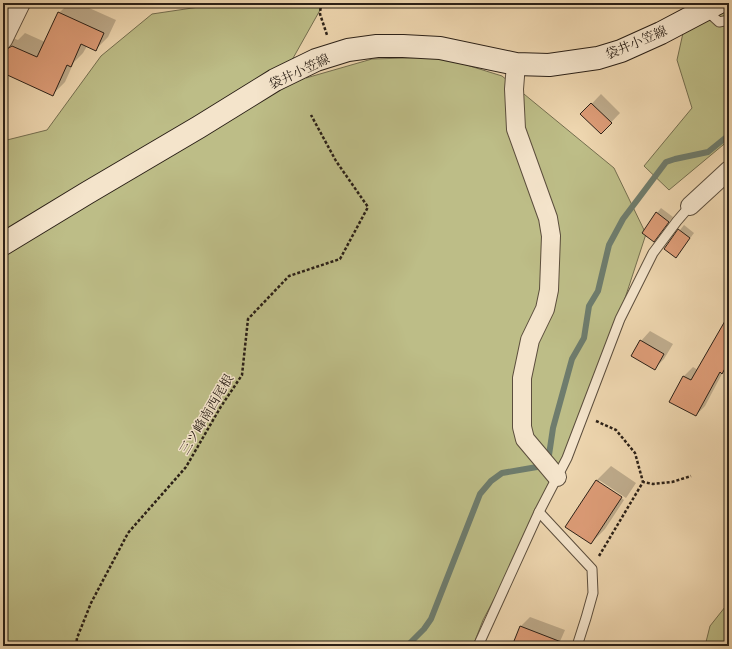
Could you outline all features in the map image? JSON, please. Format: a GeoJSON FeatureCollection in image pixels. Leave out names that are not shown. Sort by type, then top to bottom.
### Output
{"type":"FeatureCollection","features":[{"type":"Feature","properties":{"kind":"main road","name":"袋井小笠線"},"geometry":{"type":"LineString","coordinates":[[3,244],[275,80],[316,60],[348,50],[376,46],[403,46],[440,48],[516,64],[549,65],[598,58],[627,48],[661,33],[712,6]]}},
{"type":"Feature","properties":{"kind":"street"},"geometry":{"type":"LineString","coordinates":[[3,40],[21,3]]}},
{"type":"Feature","properties":{"kind":"street"},"geometry":{"type":"LineString","coordinates":[[516,64],[514,89],[516,129],[548,218],[551,236],[549,290],[545,308],[530,340],[522,378],[522,427],[525,439],[558,477]]}},
{"type":"Feature","properties":{"kind":"street"},"geometry":{"type":"LineString","coordinates":[[690,206],[729,170]]}},
{"type":"Feature","properties":{"kind":"lane"},"geometry":{"type":"LineString","coordinates":[[712,6],[719,22],[729,20]]}},
{"type":"Feature","properties":{"kind":"lane"},"geometry":{"type":"LineString","coordinates":[[478,646],[539,512],[567,458],[620,319],[653,253],[690,206]]}},
{"type":"Feature","properties":{"kind":"lane"},"geometry":{"type":"LineString","coordinates":[[539,512],[592,569],[593,593],[577,646]]}},
{"type":"Feature","properties":{"kind":"path"},"geometry":{"type":"LineString","coordinates":[[321,3],[320,18],[328,37],[332,55]]}},
{"type":"Feature","properties":{"kind":"path","name":"三ツ峰南西尾根"},"geometry":{"type":"LineString","coordinates":[[76,646],[77,638],[91,603],[128,533],[186,467],[220,408],[242,375],[248,319],[289,276],[340,259],[368,207],[336,161],[312,116]]}},
{"type":"Feature","properties":{"kind":"path"},"geometry":{"type":"LineString","coordinates":[[584,415],[616,430],[635,454],[643,482],[592,569]]}},
{"type":"Feature","properties":{"kind":"path"},"geometry":{"type":"LineString","coordinates":[[643,482],[653,484],[672,482],[691,476]]}},
{"type":"Feature","properties":{"kind":"green space"},"geometry":{"type":"Polygon","coordinates":[[[226,3],[324,3],[292,60],[306,78],[372,59],[441,57],[502,76],[614,168],[646,234],[579,439],[483,620],[473,646],[3,646],[3,141],[47,130],[101,56],[152,14],[226,3]]]}},
{"type":"Feature","properties":{"kind":"green space"},"geometry":{"type":"Polygon","coordinates":[[[729,5],[729,140],[669,190],[644,166],[692,108],[677,60],[683,33],[729,5]]]}},
{"type":"Feature","properties":{"kind":"green space"},"geometry":{"type":"Polygon","coordinates":[[[729,602],[729,646],[705,646],[710,626],[729,602]]]}},
{"type":"Feature","properties":{"kind":"building"},"geometry":{"type":"Polygon","coordinates":[[[58,12],[104,33],[96,51],[81,44],[71,67],[67,65],[53,96],[3,73],[3,58],[7,49],[12,46],[37,57],[58,12]]]}},
{"type":"Feature","properties":{"kind":"building"},"geometry":{"type":"Polygon","coordinates":[[[591,103],[612,123],[601,134],[580,114],[591,103]]]}},
{"type":"Feature","properties":{"kind":"building"},"geometry":{"type":"Polygon","coordinates":[[[656,212],[669,222],[654,242],[642,233],[656,212]]]}},
{"type":"Feature","properties":{"kind":"building"},"geometry":{"type":"Polygon","coordinates":[[[678,229],[690,238],[676,258],[664,249],[678,229]]]}},
{"type":"Feature","properties":{"kind":"building"},"geometry":{"type":"Polygon","coordinates":[[[729,314],[729,361],[722,374],[720,372],[696,416],[669,402],[683,376],[691,380],[729,314]]]}},
{"type":"Feature","properties":{"kind":"building"},"geometry":{"type":"Polygon","coordinates":[[[640,340],[664,354],[655,370],[631,356],[640,340]]]}},
{"type":"Feature","properties":{"kind":"building"},"geometry":{"type":"Polygon","coordinates":[[[596,480],[622,497],[591,544],[565,527],[596,480]]]}},
{"type":"Feature","properties":{"kind":"building"},"geometry":{"type":"Polygon","coordinates":[[[520,626],[569,645],[569,646],[512,646],[520,626]]]}},
{"type":"Feature","properties":{"kind":"waterway"},"geometry":{"type":"LineString","coordinates":[[407,646],[424,629],[431,619],[480,494],[491,481],[502,473],[537,467],[549,455],[553,428],[572,359],[584,338],[589,306],[598,291],[609,245],[623,219],[666,162],[708,152],[729,135]]}}]}
